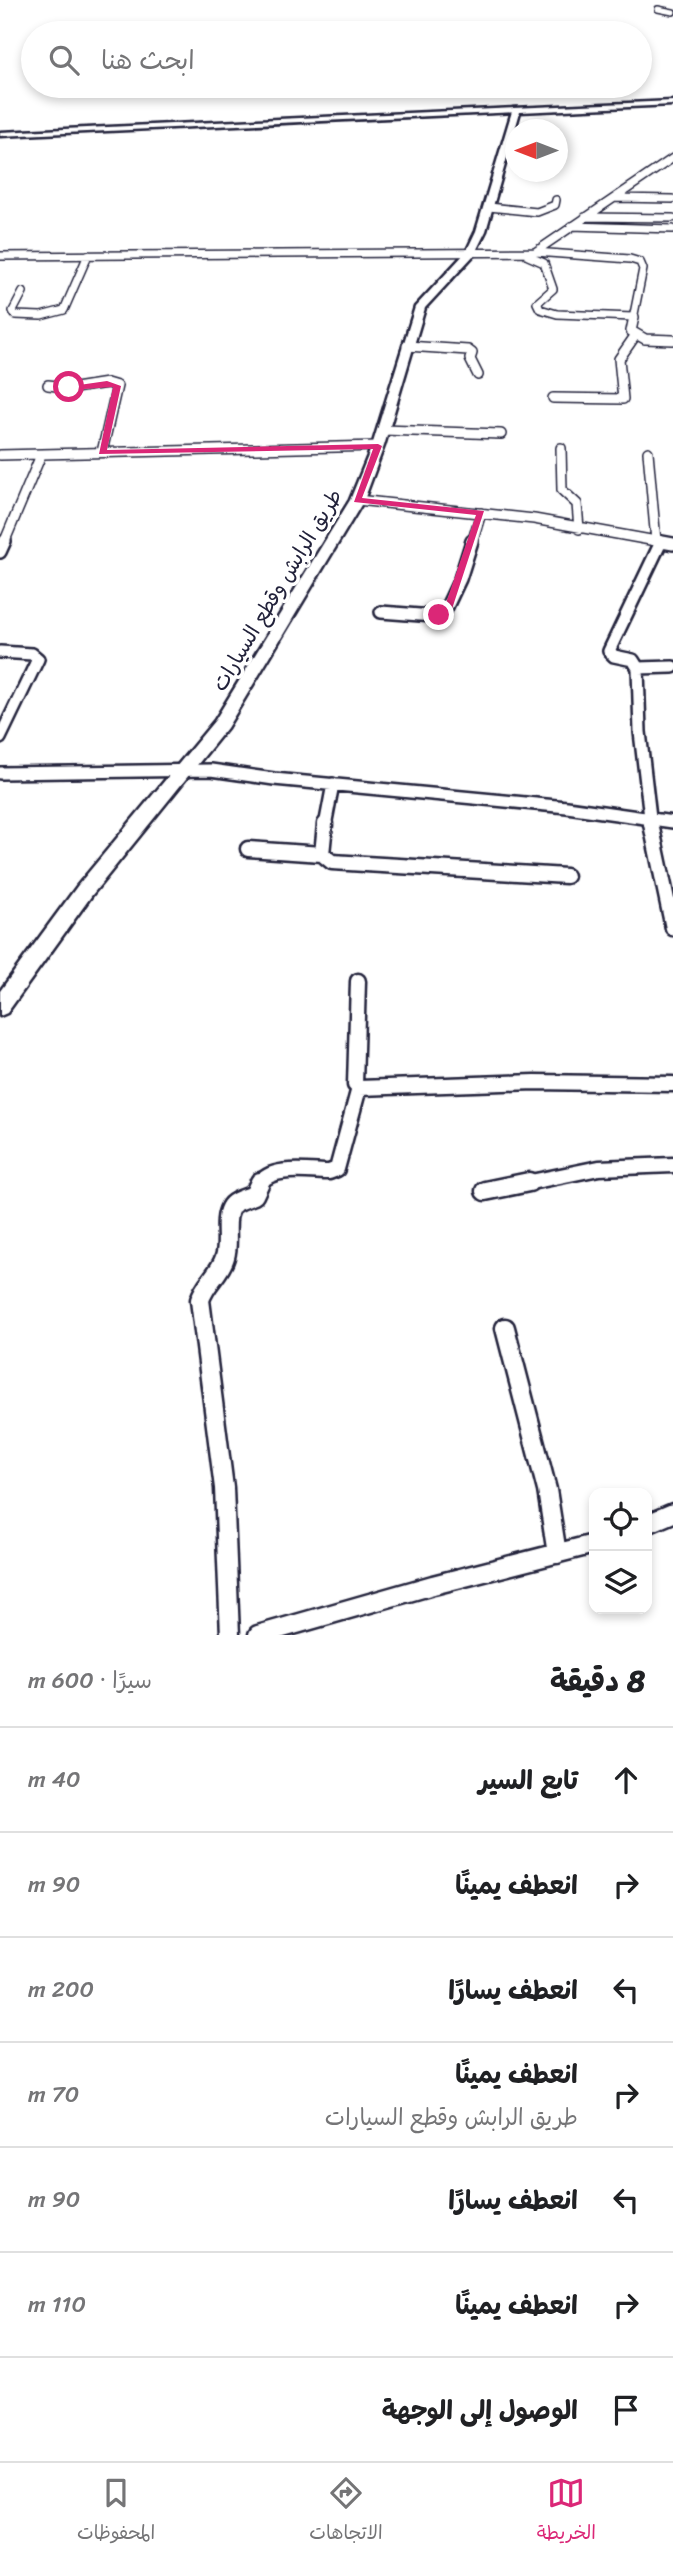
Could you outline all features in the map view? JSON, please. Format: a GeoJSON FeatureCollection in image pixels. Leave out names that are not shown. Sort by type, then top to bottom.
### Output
{"type":"FeatureCollection","features":[{"type":"Feature","properties":{"kind":"main road"},"geometry":{"type":"LineString","coordinates":[[516,110],[673,103]]}},
{"type":"Feature","properties":{"kind":"main road","name":"طريق الرابش وقطع السيارات"},"geometry":{"type":"LineString","coordinates":[[0,1007],[85,890],[221,724],[357,500],[378,446],[414,322],[425,300],[470,253],[489,207],[516,110]]}},
{"type":"Feature","properties":{"kind":"street"},"geometry":{"type":"LineString","coordinates":[[658,9],[673,12]]}},
{"type":"Feature","properties":{"kind":"street"},"geometry":{"type":"LineString","coordinates":[[0,134],[516,110]]}},
{"type":"Feature","properties":{"kind":"street"},"geometry":{"type":"LineString","coordinates":[[535,252],[673,158]]}},
{"type":"Feature","properties":{"kind":"street"},"geometry":{"type":"LineString","coordinates":[[632,187],[653,191],[667,190]]}},
{"type":"Feature","properties":{"kind":"street"},"geometry":{"type":"LineString","coordinates":[[614,198],[673,199]]}},
{"type":"Feature","properties":{"kind":"street"},"geometry":{"type":"LineString","coordinates":[[489,207],[537,212],[549,209],[555,205],[556,200]]}},
{"type":"Feature","properties":{"kind":"street"},"geometry":{"type":"LineString","coordinates":[[584,217],[673,218]]}},
{"type":"Feature","properties":{"kind":"street"},"geometry":{"type":"LineString","coordinates":[[570,226],[673,229]]}},
{"type":"Feature","properties":{"kind":"street"},"geometry":{"type":"LineString","coordinates":[[0,256],[535,252],[630,259],[640,262],[643,269],[631,331],[635,336],[673,340]]}},
{"type":"Feature","properties":{"kind":"street"},"geometry":{"type":"LineString","coordinates":[[510,254],[531,257],[544,263],[553,289],[537,303],[540,309],[557,314],[633,317]]}},
{"type":"Feature","properties":{"kind":"street"},"geometry":{"type":"LineString","coordinates":[[23,292],[13,311],[17,316],[41,317],[64,310],[88,256]]}},
{"type":"Feature","properties":{"kind":"street"},"geometry":{"type":"LineString","coordinates":[[553,398],[623,398],[619,359],[635,336]]}},
{"type":"Feature","properties":{"kind":"street"},"geometry":{"type":"LineString","coordinates":[[407,346],[470,351],[471,362],[478,375]]}},
{"type":"Feature","properties":{"kind":"street"},"geometry":{"type":"LineString","coordinates":[[48,385],[75,388],[107,383],[117,386],[102,452]]}},
{"type":"Feature","properties":{"kind":"street"},"geometry":{"type":"LineString","coordinates":[[383,430],[428,435],[453,431],[501,434]]}},
{"type":"Feature","properties":{"kind":"street"},"geometry":{"type":"LineString","coordinates":[[0,455],[378,446]]}},
{"type":"Feature","properties":{"kind":"street"},"geometry":{"type":"LineString","coordinates":[[561,448],[562,490],[577,504],[579,529]]}},
{"type":"Feature","properties":{"kind":"street"},"geometry":{"type":"LineString","coordinates":[[648,452],[659,542],[610,651],[614,656],[633,660],[638,668],[640,732],[650,819],[673,928]]}},
{"type":"Feature","properties":{"kind":"street"},"geometry":{"type":"LineString","coordinates":[[0,552],[41,455]]}},
{"type":"Feature","properties":{"kind":"street"},"geometry":{"type":"LineString","coordinates":[[357,500],[481,513],[673,544]]}},
{"type":"Feature","properties":{"kind":"street"},"geometry":{"type":"LineString","coordinates":[[382,612],[433,616],[444,614],[460,579],[481,513]]}},
{"type":"Feature","properties":{"kind":"street"},"geometry":{"type":"LineString","coordinates":[[0,652],[32,654],[38,659],[0,738]]}},
{"type":"Feature","properties":{"kind":"street"},"geometry":{"type":"LineString","coordinates":[[638,668],[673,667]]}},
{"type":"Feature","properties":{"kind":"street"},"geometry":{"type":"LineString","coordinates":[[0,773],[185,769],[567,807],[673,822]]}},
{"type":"Feature","properties":{"kind":"street"},"geometry":{"type":"LineString","coordinates":[[322,854],[323,827],[333,784]]}},
{"type":"Feature","properties":{"kind":"street"},"geometry":{"type":"LineString","coordinates":[[248,849],[322,854],[332,862],[566,876]]}},
{"type":"Feature","properties":{"kind":"street"},"geometry":{"type":"LineString","coordinates":[[358,981],[355,1085],[359,1088],[535,1082],[673,1084]]}},
{"type":"Feature","properties":{"kind":"street"},"geometry":{"type":"LineString","coordinates":[[230,1635],[224,1488],[200,1300],[202,1288],[220,1269],[227,1255],[229,1209],[232,1204],[254,1195],[262,1179],[275,1172],[329,1172],[337,1169],[359,1088]]}},
{"type":"Feature","properties":{"kind":"street"},"geometry":{"type":"LineString","coordinates":[[485,1191],[599,1168],[673,1165]]}},
{"type":"Feature","properties":{"kind":"street"},"geometry":{"type":"LineString","coordinates":[[505,1328],[547,1490],[556,1554]]}},
{"type":"Feature","properties":{"kind":"street"},"geometry":{"type":"LineString","coordinates":[[652,1522],[673,1513]]}},
{"type":"Feature","properties":{"kind":"street"},"geometry":{"type":"LineString","coordinates":[[258,1635],[589,1545]]}},
{"type":"Feature","properties":{"kind":"route"},"geometry":{"type":"LineString","coordinates":[[69,387],[107,383],[115,383],[117,386],[102,452],[378,446],[357,500],[481,513],[449,607],[444,614],[439,615]]}}]}
